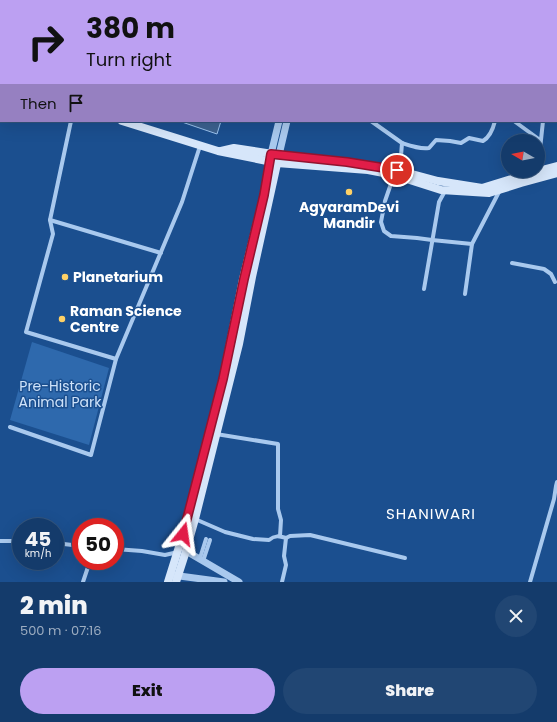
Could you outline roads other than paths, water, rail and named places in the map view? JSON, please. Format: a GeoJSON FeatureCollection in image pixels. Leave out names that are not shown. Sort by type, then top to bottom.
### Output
{"type":"FeatureCollection","features":[{"type":"Feature","properties":{"kind":"main road"},"geometry":{"type":"LineString","coordinates":[[125,122],[218,151],[274,159],[396,172],[482,188],[517,178]]}},
{"type":"Feature","properties":{"kind":"main road"},"geometry":{"type":"LineString","coordinates":[[174,579],[186,551],[195,519],[239,344],[274,159]]}},
{"type":"Feature","properties":{"kind":"main road"},"geometry":{"type":"LineString","coordinates":[[174,579],[177,552],[223,379],[244,279],[274,159]]}},
{"type":"Feature","properties":{"kind":"main road"},"geometry":{"type":"LineString","coordinates":[[545,170],[557,166]]}},
{"type":"Feature","properties":{"kind":"main road"},"geometry":{"type":"LineString","coordinates":[[396,172],[445,191],[489,193],[521,183],[529,178]]}},
{"type":"Feature","properties":{"kind":"main road"},"geometry":{"type":"LineString","coordinates":[[545,172],[557,173]]}},
{"type":"Feature","properties":{"kind":"street"},"geometry":{"type":"LineString","coordinates":[[71,122],[50,220],[52,234],[26,332],[116,359]]}},
{"type":"Feature","properties":{"kind":"street"},"geometry":{"type":"LineString","coordinates":[[274,159],[286,122]]}},
{"type":"Feature","properties":{"kind":"street"},"geometry":{"type":"LineString","coordinates":[[373,122],[402,142],[416,148],[429,148],[436,140],[461,143],[469,138],[483,141],[494,128],[496,122]]}},
{"type":"Feature","properties":{"kind":"street"},"geometry":{"type":"LineString","coordinates":[[515,122],[532,134]]}},
{"type":"Feature","properties":{"kind":"street"},"geometry":{"type":"LineString","coordinates":[[541,134],[542,122]]}},
{"type":"Feature","properties":{"kind":"street"},"geometry":{"type":"LineString","coordinates":[[402,142],[402,156],[385,201],[381,222],[384,231],[391,236],[472,244]]}},
{"type":"Feature","properties":{"kind":"street"},"geometry":{"type":"LineString","coordinates":[[10,426],[91,454],[116,359],[182,202],[200,146]]}},
{"type":"Feature","properties":{"kind":"street"},"geometry":{"type":"LineString","coordinates":[[465,294],[472,244],[500,190]]}},
{"type":"Feature","properties":{"kind":"street"},"geometry":{"type":"LineString","coordinates":[[424,289],[439,202],[445,191]]}},
{"type":"Feature","properties":{"kind":"street"},"geometry":{"type":"LineString","coordinates":[[50,220],[161,253]]}},
{"type":"Feature","properties":{"kind":"street"},"geometry":{"type":"LineString","coordinates":[[512,263],[544,269],[551,274],[555,282]]}},
{"type":"Feature","properties":{"kind":"street"},"geometry":{"type":"LineString","coordinates":[[216,434],[278,444],[278,509],[281,520],[280,536]]}},
{"type":"Feature","properties":{"kind":"street"},"geometry":{"type":"LineString","coordinates":[[530,582],[554,499],[557,482]]}},
{"type":"Feature","properties":{"kind":"street"},"geometry":{"type":"LineString","coordinates":[[195,519],[225,532],[253,539],[269,540],[273,537],[280,536],[286,538],[290,536],[310,535],[405,558]]}},
{"type":"Feature","properties":{"kind":"street"},"geometry":{"type":"LineString","coordinates":[[282,582],[286,565],[284,556],[286,538]]}},
{"type":"Feature","properties":{"kind":"street"},"geometry":{"type":"LineString","coordinates":[[202,560],[208,540]]}},
{"type":"Feature","properties":{"kind":"street"},"geometry":{"type":"LineString","coordinates":[[0,541],[12,541]]}},
{"type":"Feature","properties":{"kind":"street"},"geometry":{"type":"LineString","coordinates":[[124,550],[165,555],[186,551],[239,582]]}},
{"type":"Feature","properties":{"kind":"street"},"geometry":{"type":"LineString","coordinates":[[83,582],[87,570]]}},
{"type":"Feature","properties":{"kind":"street"},"geometry":{"type":"LineString","coordinates":[[174,579],[224,582]]}},
{"type":"Feature","properties":{"kind":"place","name":"AgyaramDevi Mandir"},"geometry":{"type":"Point","coordinates":[349,192]}},
{"type":"Feature","properties":{"kind":"place","name":"Planetarium"},"geometry":{"type":"Point","coordinates":[65,277]}},
{"type":"Feature","properties":{"kind":"place","name":"Raman Science Centre"},"geometry":{"type":"Point","coordinates":[62,319]}},
{"type":"Feature","properties":{"kind":"district","name":"SHANIWARI"},"geometry":{"type":"Point","coordinates":[431,513]}},
{"type":"Feature","properties":{"kind":"park label","name":"Pre-Historic Animal Park"},"geometry":{"type":"Point","coordinates":[60,394]}}]}
